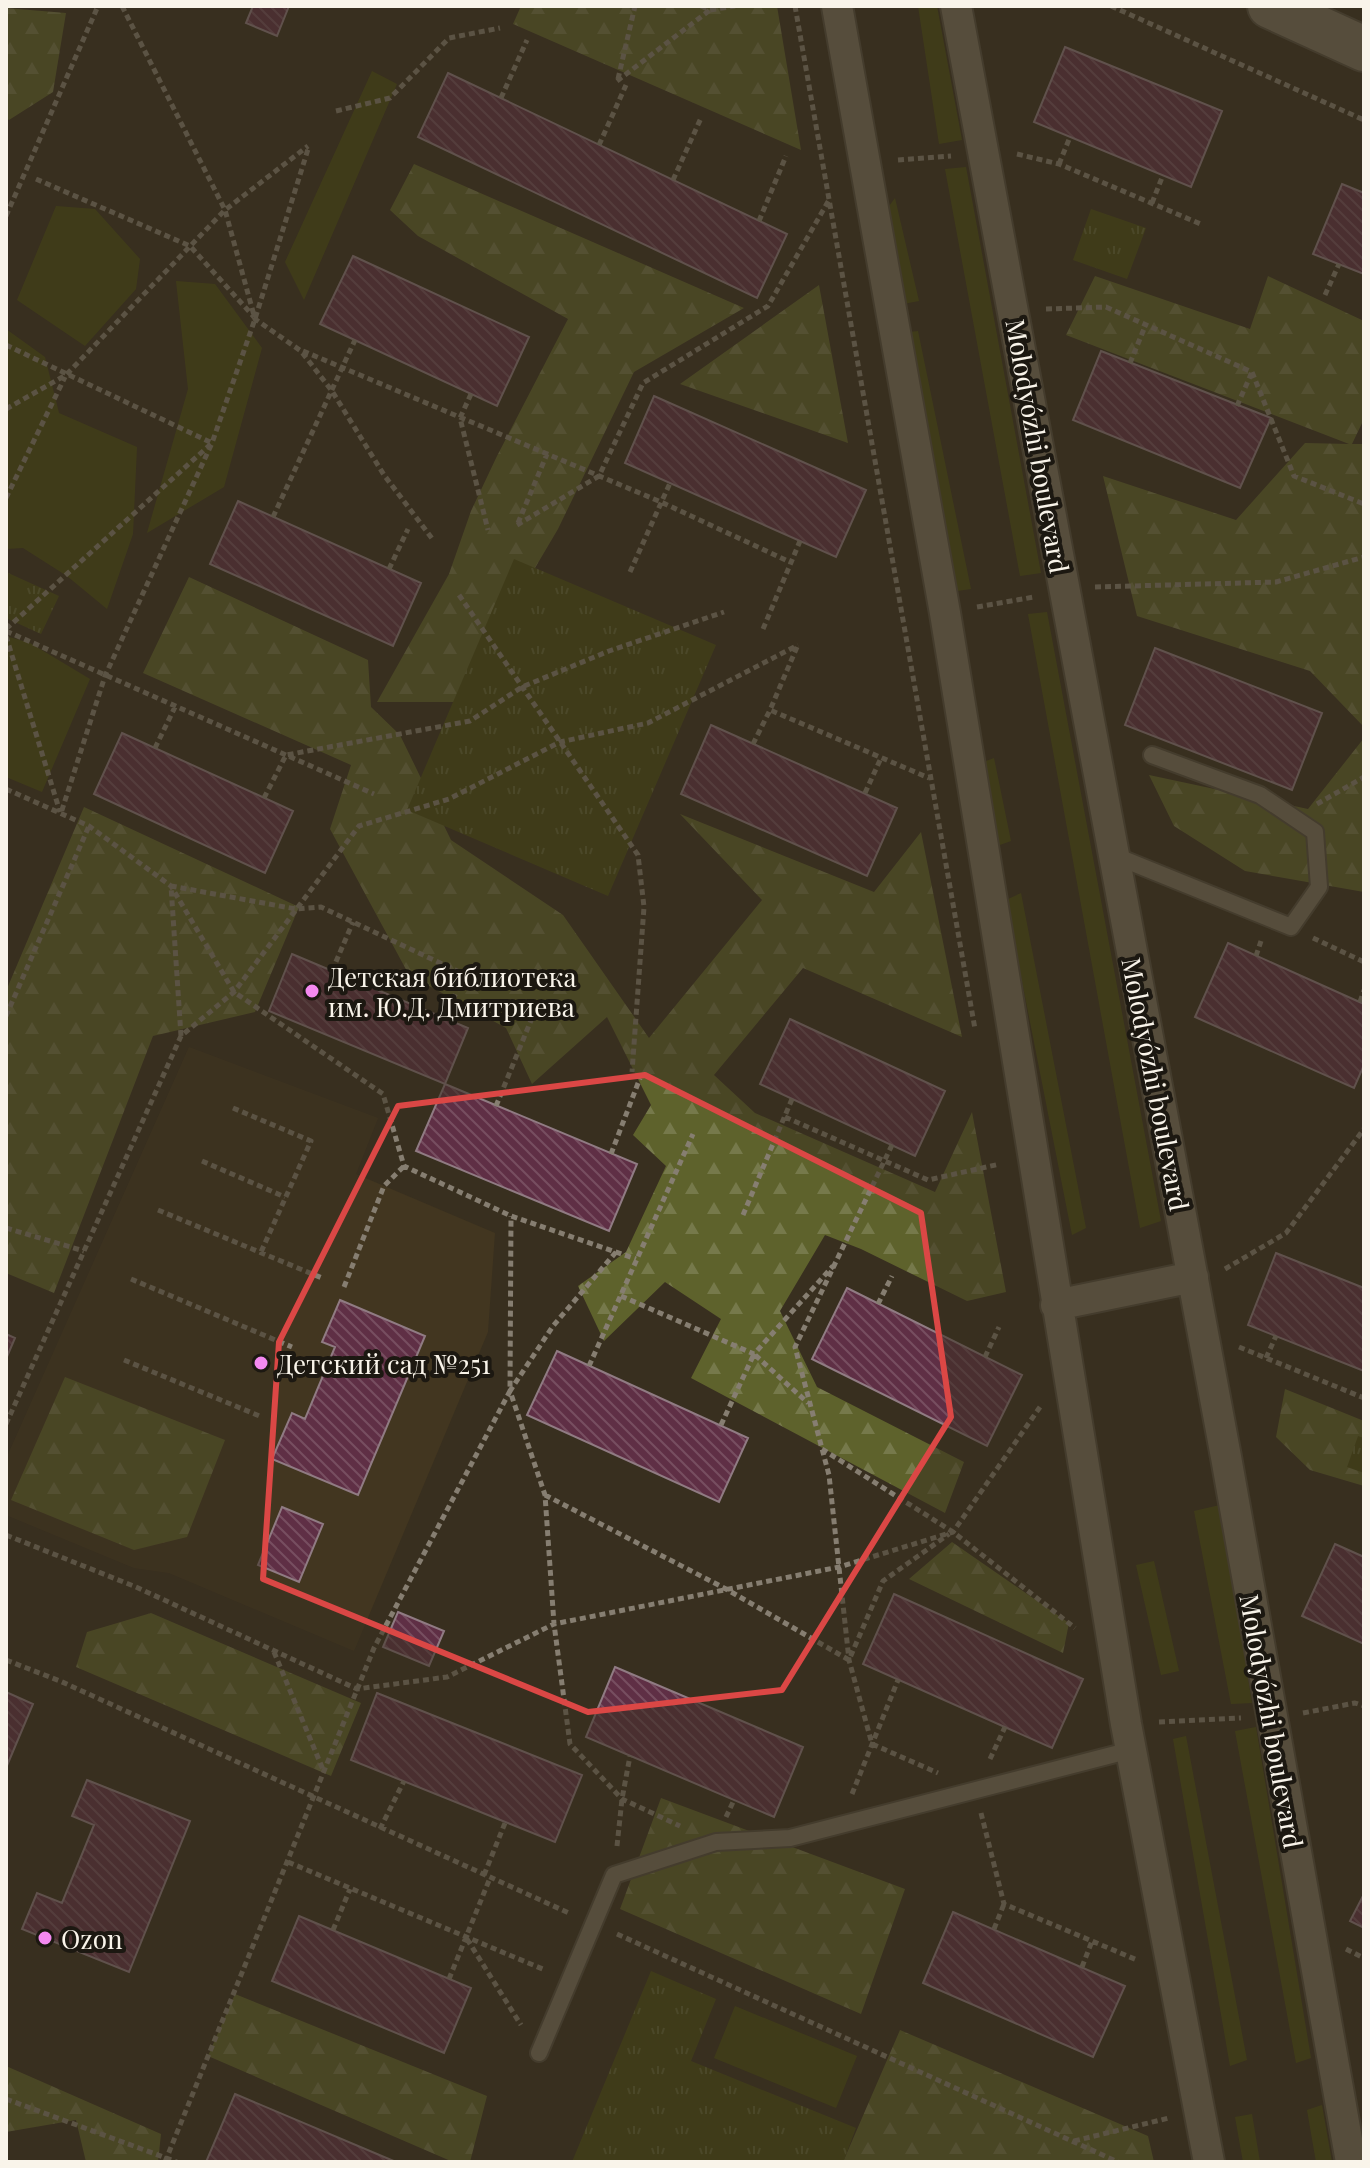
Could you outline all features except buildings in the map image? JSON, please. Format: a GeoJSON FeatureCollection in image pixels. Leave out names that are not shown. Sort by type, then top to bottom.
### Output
{"type":"FeatureCollection","features":[{"type":"Feature","properties":{"kind":"main road"},"geometry":{"type":"LineString","coordinates":[[1270,6],[1364,49]]}},
{"type":"Feature","properties":{"kind":"street"},"geometry":{"type":"LineString","coordinates":[[837,6],[945,613],[1128,1737],[1209,2162]]}},
{"type":"Feature","properties":{"kind":"street","name":"Molodyózhi boulevard"},"geometry":{"type":"LineString","coordinates":[[956,6],[1353,2143]]}},
{"type":"Feature","properties":{"kind":"street"},"geometry":{"type":"LineString","coordinates":[[1056,1305],[1193,1277]]}},
{"type":"Feature","properties":{"kind":"lane"},"geometry":{"type":"LineString","coordinates":[[1113,855],[1291,927],[1319,887],[1315,832],[1260,795],[1152,755]]}},
{"type":"Feature","properties":{"kind":"lane"},"geometry":{"type":"LineString","coordinates":[[539,2053],[614,1875],[716,1842],[790,1838],[975,1790],[1128,1737]]}},
{"type":"Feature","properties":{"kind":"path"},"geometry":{"type":"LineString","coordinates":[[6,216],[98,6]]}},
{"type":"Feature","properties":{"kind":"path"},"geometry":{"type":"LineString","coordinates":[[122,6],[225,210],[255,319]]}},
{"type":"Feature","properties":{"kind":"path"},"geometry":{"type":"LineString","coordinates":[[635,6],[617,81],[710,10],[735,6]]}},
{"type":"Feature","properties":{"kind":"path"},"geometry":{"type":"LineString","coordinates":[[701,6],[710,10]]}},
{"type":"Feature","properties":{"kind":"path"},"geometry":{"type":"LineString","coordinates":[[1111,6],[1364,120]]}},
{"type":"Feature","properties":{"kind":"path"},"geometry":{"type":"LineString","coordinates":[[336,111],[390,98],[449,38],[500,28]]}},
{"type":"Feature","properties":{"kind":"path"},"geometry":{"type":"LineString","coordinates":[[501,98],[527,40]]}},
{"type":"Feature","properties":{"kind":"path"},"geometry":{"type":"LineString","coordinates":[[599,145],[626,85]]}},
{"type":"Feature","properties":{"kind":"path"},"geometry":{"type":"LineString","coordinates":[[673,180],[701,118]]}},
{"type":"Feature","properties":{"kind":"path"},"geometry":{"type":"LineString","coordinates":[[1059,164],[1070,137]]}},
{"type":"Feature","properties":{"kind":"path"},"geometry":{"type":"LineString","coordinates":[[6,409],[66,375],[225,210],[309,146],[212,443],[105,676],[61,813]]}},
{"type":"Feature","properties":{"kind":"path"},"geometry":{"type":"LineString","coordinates":[[823,164],[1016,154],[1059,164],[1203,225]]}},
{"type":"Feature","properties":{"kind":"path"},"geometry":{"type":"LineString","coordinates":[[759,221],[786,156]]}},
{"type":"Feature","properties":{"kind":"path"},"geometry":{"type":"LineString","coordinates":[[1152,203],[1163,175]]}},
{"type":"Feature","properties":{"kind":"path"},"geometry":{"type":"LineString","coordinates":[[36,179],[190,246],[255,319],[301,351],[661,502],[790,562]]}},
{"type":"Feature","properties":{"kind":"path"},"geometry":{"type":"LineString","coordinates":[[547,454],[517,525],[599,476],[643,383],[768,306],[830,199]]}},
{"type":"Feature","properties":{"kind":"path"},"geometry":{"type":"LineString","coordinates":[[1325,295],[1339,264]]}},
{"type":"Feature","properties":{"kind":"path"},"geometry":{"type":"LineString","coordinates":[[1041,310],[1106,307],[1252,372],[1294,476],[1364,504]]}},
{"type":"Feature","properties":{"kind":"path"},"geometry":{"type":"LineString","coordinates":[[1130,363],[1146,324]]}},
{"type":"Feature","properties":{"kind":"path"},"geometry":{"type":"LineString","coordinates":[[273,517],[355,340]]}},
{"type":"Feature","properties":{"kind":"path"},"geometry":{"type":"LineString","coordinates":[[6,345],[212,443]]}},
{"type":"Feature","properties":{"kind":"path"},"geometry":{"type":"LineString","coordinates":[[301,351],[332,391],[384,475],[434,541]]}},
{"type":"Feature","properties":{"kind":"path"},"geometry":{"type":"LineString","coordinates":[[1237,406],[1252,372]]}},
{"type":"Feature","properties":{"kind":"path"},"geometry":{"type":"LineString","coordinates":[[6,498],[66,375]]}},
{"type":"Feature","properties":{"kind":"path"},"geometry":{"type":"LineString","coordinates":[[471,394],[460,418],[488,530]]}},
{"type":"Feature","properties":{"kind":"path"},"geometry":{"type":"LineString","coordinates":[[6,632],[212,443]]}},
{"type":"Feature","properties":{"kind":"path"},"geometry":{"type":"LineString","coordinates":[[630,572],[670,483]]}},
{"type":"Feature","properties":{"kind":"path"},"geometry":{"type":"LineString","coordinates":[[389,569],[408,529]]}},
{"type":"Feature","properties":{"kind":"path"},"geometry":{"type":"LineString","coordinates":[[763,629],[800,541]]}},
{"type":"Feature","properties":{"kind":"path"},"geometry":{"type":"LineString","coordinates":[[945,613],[1089,587],[1276,582],[1364,557]]}},
{"type":"Feature","properties":{"kind":"path"},"geometry":{"type":"LineString","coordinates":[[459,595],[638,855],[644,907],[632,1072]]}},
{"type":"Feature","properties":{"kind":"path"},"geometry":{"type":"LineString","coordinates":[[286,755],[470,721],[522,687],[609,651],[724,612]]}},
{"type":"Feature","properties":{"kind":"path"},"geometry":{"type":"LineString","coordinates":[[6,632],[374,794]]}},
{"type":"Feature","properties":{"kind":"path"},"geometry":{"type":"LineString","coordinates":[[6,632],[61,813]]}},
{"type":"Feature","properties":{"kind":"path"},"geometry":{"type":"LineString","coordinates":[[6,1424],[181,1036],[234,992],[359,826],[449,799],[560,742],[648,723],[798,645],[753,744]]}},
{"type":"Feature","properties":{"kind":"path"},"geometry":{"type":"LineString","coordinates":[[155,748],[175,707]]}},
{"type":"Feature","properties":{"kind":"path"},"geometry":{"type":"LineString","coordinates":[[770,710],[930,778]]}},
{"type":"Feature","properties":{"kind":"path"},"geometry":{"type":"LineString","coordinates":[[264,798],[286,755]]}},
{"type":"Feature","properties":{"kind":"path"},"geometry":{"type":"LineString","coordinates":[[865,793],[881,758]]}},
{"type":"Feature","properties":{"kind":"path"},"geometry":{"type":"LineString","coordinates":[[1298,821],[1308,809],[1364,777]]}},
{"type":"Feature","properties":{"kind":"path"},"geometry":{"type":"LineString","coordinates":[[6,789],[89,826],[171,886],[234,992],[383,1094],[404,1166],[511,1216],[636,1259]]}},
{"type":"Feature","properties":{"kind":"path"},"geometry":{"type":"LineString","coordinates":[[6,1016],[89,826]]}},
{"type":"Feature","properties":{"kind":"path"},"geometry":{"type":"LineString","coordinates":[[171,886],[296,909],[321,907],[491,987]]}},
{"type":"Feature","properties":{"kind":"path"},"geometry":{"type":"LineString","coordinates":[[171,886],[181,1036]]}},
{"type":"Feature","properties":{"kind":"path"},"geometry":{"type":"LineString","coordinates":[[332,971],[353,922]]}},
{"type":"Feature","properties":{"kind":"path"},"geometry":{"type":"LineString","coordinates":[[1291,927],[1364,962]]}},
{"type":"Feature","properties":{"kind":"path"},"geometry":{"type":"LineString","coordinates":[[445,1018],[464,974]]}},
{"type":"Feature","properties":{"kind":"path"},"geometry":{"type":"LineString","coordinates":[[1360,1002],[1364,990]]}},
{"type":"Feature","properties":{"kind":"path"},"geometry":{"type":"LineString","coordinates":[[496,1106],[534,1013]]}},
{"type":"Feature","properties":{"kind":"path"},"geometry":{"type":"LineString","coordinates":[[611,1154],[640,1078]]}},
{"type":"Feature","properties":{"kind":"path"},"geometry":{"type":"LineString","coordinates":[[743,1215],[792,1099]]}},
{"type":"Feature","properties":{"kind":"path"},"geometry":{"type":"LineString","coordinates":[[233,1108],[311,1141],[261,1252]]}},
{"type":"Feature","properties":{"kind":"path"},"geometry":{"type":"LineString","coordinates":[[785,1117],[928,1180],[1000,1164]]}},
{"type":"Feature","properties":{"kind":"path"},"geometry":{"type":"LineString","coordinates":[[1193,1277],[1223,1270],[1286,1233],[1364,1129]]}},
{"type":"Feature","properties":{"kind":"path"},"geometry":{"type":"LineString","coordinates":[[589,1366],[693,1134]]}},
{"type":"Feature","properties":{"kind":"path"},"geometry":{"type":"LineString","coordinates":[[872,1744],[849,1660],[829,1475],[795,1347],[892,1145]]}},
{"type":"Feature","properties":{"kind":"path"},"geometry":{"type":"LineString","coordinates":[[202,1161],[285,1197]]}},
{"type":"Feature","properties":{"kind":"path"},"geometry":{"type":"LineString","coordinates":[[344,1287],[384,1186],[404,1166]]}},
{"type":"Feature","properties":{"kind":"path"},"geometry":{"type":"LineString","coordinates":[[158,1210],[322,1278]]}},
{"type":"Feature","properties":{"kind":"path"},"geometry":{"type":"LineString","coordinates":[[511,1216],[510,1391],[545,1495],[554,1624],[570,1744],[622,1799],[716,1842],[734,1800]]}},
{"type":"Feature","properties":{"kind":"path"},"geometry":{"type":"LineString","coordinates":[[6,1228],[84,1251]]}},
{"type":"Feature","properties":{"kind":"path"},"geometry":{"type":"LineString","coordinates":[[166,2160],[374,1648],[510,1391],[553,1326],[616,1252]]}},
{"type":"Feature","properties":{"kind":"path"},"geometry":{"type":"LineString","coordinates":[[721,1425],[754,1354],[838,1260]]}},
{"type":"Feature","properties":{"kind":"path"},"geometry":{"type":"LineString","coordinates":[[878,1304],[892,1276]]}},
{"type":"Feature","properties":{"kind":"path"},"geometry":{"type":"LineString","coordinates":[[131,1279],[292,1347]]}},
{"type":"Feature","properties":{"kind":"path"},"geometry":{"type":"LineString","coordinates":[[621,1296],[754,1354],[810,1404]]}},
{"type":"Feature","properties":{"kind":"path"},"geometry":{"type":"LineString","coordinates":[[985,1357],[999,1327]]}},
{"type":"Feature","properties":{"kind":"path"},"geometry":{"type":"LineString","coordinates":[[1266,1358],[1276,1336]]}},
{"type":"Feature","properties":{"kind":"path"},"geometry":{"type":"LineString","coordinates":[[1238,1346],[1364,1398]]}},
{"type":"Feature","properties":{"kind":"path"},"geometry":{"type":"LineString","coordinates":[[124,1360],[262,1417]]}},
{"type":"Feature","properties":{"kind":"path"},"geometry":{"type":"LineString","coordinates":[[849,1660],[883,1581],[953,1532],[1042,1403]]}},
{"type":"Feature","properties":{"kind":"path"},"geometry":{"type":"LineString","coordinates":[[822,1448],[953,1532],[1082,1633]]}},
{"type":"Feature","properties":{"kind":"path"},"geometry":{"type":"LineString","coordinates":[[545,1495],[726,1589],[849,1660]]}},
{"type":"Feature","properties":{"kind":"path"},"geometry":{"type":"LineString","coordinates":[[6,1535],[136,1587],[357,1689],[447,1677],[554,1624],[839,1567],[953,1532]]}},
{"type":"Feature","properties":{"kind":"path"},"geometry":{"type":"LineString","coordinates":[[274,1651],[324,1772]]}},
{"type":"Feature","properties":{"kind":"path"},"geometry":{"type":"LineString","coordinates":[[6,1660],[60,1681],[1118,2162]]}},
{"type":"Feature","properties":{"kind":"path"},"geometry":{"type":"LineString","coordinates":[[839,1825],[898,1680]]}},
{"type":"Feature","properties":{"kind":"path"},"geometry":{"type":"LineString","coordinates":[[1128,1737],[1355,1703],[1364,1706]]}},
{"type":"Feature","properties":{"kind":"path"},"geometry":{"type":"LineString","coordinates":[[994,1929],[1004,1904],[975,1790],[1005,1727]]}},
{"type":"Feature","properties":{"kind":"path"},"geometry":{"type":"LineString","coordinates":[[872,1744],[975,1790]]}},
{"type":"Feature","properties":{"kind":"path"},"geometry":{"type":"LineString","coordinates":[[614,1875],[630,1756]]}},
{"type":"Feature","properties":{"kind":"path"},"geometry":{"type":"LineString","coordinates":[[380,1829],[404,1781]]}},
{"type":"Feature","properties":{"kind":"path"},"geometry":{"type":"LineString","coordinates":[[449,1979],[505,1823]]}},
{"type":"Feature","properties":{"kind":"path"},"geometry":{"type":"LineString","coordinates":[[288,1862],[569,1979]]}},
{"type":"Feature","properties":{"kind":"path"},"geometry":{"type":"LineString","coordinates":[[333,1930],[350,1889]]}},
{"type":"Feature","properties":{"kind":"path"},"geometry":{"type":"LineString","coordinates":[[1004,1904],[1145,1963]]}},
{"type":"Feature","properties":{"kind":"path"},"geometry":{"type":"LineString","coordinates":[[466,1938],[539,2053]]}},
{"type":"Feature","properties":{"kind":"path"},"geometry":{"type":"LineString","coordinates":[[1082,1967],[1092,1941]]}},
{"type":"Feature","properties":{"kind":"path"},"geometry":{"type":"LineString","coordinates":[[1341,1947],[1364,1958]]}},
{"type":"Feature","properties":{"kind":"path"},"geometry":{"type":"LineString","coordinates":[[6,2099],[177,2162]]}},
{"type":"Feature","properties":{"kind":"path"},"geometry":{"type":"LineString","coordinates":[[1073,2141],[1177,2116]]}},
{"type":"Feature","properties":{"kind":"highlighted area"},"geometry":{"type":"Polygon","coordinates":[[[645,1075],[921,1213],[951,1417],[782,1690],[588,1712],[263,1579],[279,1342],[398,1106],[645,1075]]]}},
{"type":"Feature","properties":{"kind":"shaded area","name":"Детский сад №251"},"geometry":{"type":"Polygon","coordinates":[[[189,1047],[378,1118],[356,1174],[495,1233],[488,1332],[354,1651],[169,1573],[134,1568],[6,1515],[6,1459],[189,1047]]]}},
{"type":"Feature","properties":{"kind":"green space"},"geometry":{"type":"Polygon","coordinates":[[[521,6],[777,6],[801,150],[513,24],[521,6]]]}},
{"type":"Feature","properties":{"kind":"green space"},"geometry":{"type":"Polygon","coordinates":[[[918,6],[937,6],[962,140],[939,144],[918,6]]]}},
{"type":"Feature","properties":{"kind":"green space"},"geometry":{"type":"Polygon","coordinates":[[[6,8],[66,13],[53,92],[9,120],[6,118],[6,8]]]}},
{"type":"Feature","properties":{"kind":"green space"},"geometry":{"type":"Polygon","coordinates":[[[372,71],[397,84],[304,300],[285,262],[372,71]]]}},
{"type":"Feature","properties":{"kind":"green space"},"geometry":{"type":"Polygon","coordinates":[[[414,164],[744,308],[634,372],[558,529],[456,702],[377,702],[449,574],[471,511],[568,319],[418,236],[390,210],[414,164]]]}},
{"type":"Feature","properties":{"kind":"green space"},"geometry":{"type":"Polygon","coordinates":[[[966,167],[1041,573],[1020,576],[945,169],[966,167]]]}},
{"type":"Feature","properties":{"kind":"green space"},"geometry":{"type":"Polygon","coordinates":[[[895,198],[919,301],[903,304],[887,209],[895,198]]]}},
{"type":"Feature","properties":{"kind":"green space"},"geometry":{"type":"Polygon","coordinates":[[[56,206],[95,209],[140,259],[136,289],[85,346],[17,300],[56,206]]]}},
{"type":"Feature","properties":{"kind":"green space"},"geometry":{"type":"Polygon","coordinates":[[[1091,209],[1146,228],[1127,279],[1073,260],[1091,209]]]}},
{"type":"Feature","properties":{"kind":"green space"},"geometry":{"type":"Polygon","coordinates":[[[1095,276],[1250,329],[1268,276],[1364,321],[1364,419],[1352,444],[1364,444],[1364,727],[1310,671],[1137,616],[1103,476],[1236,520],[1305,443],[1349,444],[1066,335],[1095,276]]]}},
{"type":"Feature","properties":{"kind":"green space"},"geometry":{"type":"Polygon","coordinates":[[[176,281],[215,284],[262,348],[224,487],[147,533],[188,389],[176,281]]]}},
{"type":"Feature","properties":{"kind":"green space"},"geometry":{"type":"Polygon","coordinates":[[[819,285],[848,443],[680,384],[819,285]]]}},
{"type":"Feature","properties":{"kind":"green space"},"geometry":{"type":"Polygon","coordinates":[[[6,329],[45,357],[59,413],[137,447],[133,534],[107,609],[67,576],[23,548],[6,549],[6,329]]]}},
{"type":"Feature","properties":{"kind":"green space"},"geometry":{"type":"Polygon","coordinates":[[[918,331],[971,589],[957,591],[902,333],[918,331]]]}},
{"type":"Feature","properties":{"kind":"green space"},"geometry":{"type":"Polygon","coordinates":[[[514,559],[716,645],[608,896],[407,810],[514,559]]]}},
{"type":"Feature","properties":{"kind":"green space"},"geometry":{"type":"Polygon","coordinates":[[[6,572],[59,596],[41,634],[6,618],[6,572]]]}},
{"type":"Feature","properties":{"kind":"green space"},"geometry":{"type":"Polygon","coordinates":[[[189,577],[368,660],[371,707],[400,735],[451,840],[563,915],[649,1038],[762,900],[680,814],[874,892],[921,832],[962,1037],[803,968],[714,1075],[755,1113],[935,1192],[972,1112],[1006,1292],[967,1301],[861,1249],[825,1235],[780,1311],[817,1387],[964,1462],[945,1513],[691,1378],[721,1319],[665,1282],[604,1341],[578,1286],[626,1252],[666,1166],[633,1135],[651,1105],[607,1017],[532,1084],[506,1028],[409,975],[330,829],[351,765],[143,673],[189,577]]]}},
{"type":"Feature","properties":{"kind":"green space"},"geometry":{"type":"Polygon","coordinates":[[[1047,612],[1161,1221],[1140,1228],[1028,614],[1047,612]]]}},
{"type":"Feature","properties":{"kind":"green space"},"geometry":{"type":"Polygon","coordinates":[[[6,636],[30,643],[90,679],[42,792],[6,777],[6,636]]]}},
{"type":"Feature","properties":{"kind":"green space"},"geometry":{"type":"Polygon","coordinates":[[[1364,738],[1364,892],[1245,871],[1174,826],[1149,775],[1308,809],[1364,738]]]}},
{"type":"Feature","properties":{"kind":"green space"},"geometry":{"type":"Polygon","coordinates":[[[994,758],[1011,841],[997,846],[981,763],[994,758]]]}},
{"type":"Feature","properties":{"kind":"green space"},"geometry":{"type":"Polygon","coordinates":[[[84,807],[299,907],[255,1012],[153,1036],[54,1293],[6,1273],[6,991],[84,807]]]}},
{"type":"Feature","properties":{"kind":"green space"},"geometry":{"type":"Polygon","coordinates":[[[1021,893],[1086,1228],[1072,1235],[1006,900],[1021,893]]]}},
{"type":"Feature","properties":{"kind":"green space"},"geometry":{"type":"Polygon","coordinates":[[[65,1377],[225,1440],[187,1537],[134,1550],[11,1500],[65,1377]]]}},
{"type":"Feature","properties":{"kind":"green space"},"geometry":{"type":"Polygon","coordinates":[[[1285,1389],[1364,1421],[1364,1486],[1310,1470],[1276,1437],[1285,1389]]]}},
{"type":"Feature","properties":{"kind":"green space"},"geometry":{"type":"Polygon","coordinates":[[[1358,1436],[1364,1438],[1364,1473],[1347,1467],[1358,1436]]]}},
{"type":"Feature","properties":{"kind":"green space"},"geometry":{"type":"Polygon","coordinates":[[[1220,1505],[1252,1703],[1231,1704],[1194,1511],[1220,1505]]]}},
{"type":"Feature","properties":{"kind":"green space"},"geometry":{"type":"Polygon","coordinates":[[[952,1542],[1069,1623],[1063,1653],[909,1579],[952,1542]]]}},
{"type":"Feature","properties":{"kind":"green space"},"geometry":{"type":"Polygon","coordinates":[[[1154,1561],[1179,1671],[1161,1675],[1136,1565],[1154,1561]]]}},
{"type":"Feature","properties":{"kind":"green space"},"geometry":{"type":"Polygon","coordinates":[[[151,1613],[361,1703],[331,1776],[76,1667],[87,1632],[151,1613]]]}},
{"type":"Feature","properties":{"kind":"green space"},"geometry":{"type":"Polygon","coordinates":[[[1256,1727],[1311,2058],[1296,2063],[1235,1731],[1256,1727]]]}},
{"type":"Feature","properties":{"kind":"green space"},"geometry":{"type":"Polygon","coordinates":[[[1186,1736],[1247,2060],[1230,2066],[1173,1739],[1186,1736]]]}},
{"type":"Feature","properties":{"kind":"green space"},"geometry":{"type":"Polygon","coordinates":[[[661,1798],[905,1889],[861,2014],[620,1909],[661,1798]]]}},
{"type":"Feature","properties":{"kind":"green space"},"geometry":{"type":"Polygon","coordinates":[[[651,1971],[716,1999],[691,2061],[856,2128],[844,2160],[572,2162],[651,1971]]]}},
{"type":"Feature","properties":{"kind":"green space"},"geometry":{"type":"Polygon","coordinates":[[[235,1994],[487,2096],[470,2162],[453,2162],[208,2056],[235,1994]]]}},
{"type":"Feature","properties":{"kind":"green space"},"geometry":{"type":"Polygon","coordinates":[[[735,2006],[857,2056],[836,2108],[714,2058],[735,2006]]]}},
{"type":"Feature","properties":{"kind":"green space"},"geometry":{"type":"Polygon","coordinates":[[[900,2030],[1148,2136],[1154,2162],[843,2162],[900,2030]]]}},
{"type":"Feature","properties":{"kind":"green space"},"geometry":{"type":"Polygon","coordinates":[[[6,2066],[161,2134],[158,2162],[86,2162],[76,2120],[6,2132],[6,2066]]]}},
{"type":"Feature","properties":{"kind":"green space"},"geometry":{"type":"Polygon","coordinates":[[[1322,2105],[1332,2162],[1316,2162],[1307,2110],[1322,2105]]]}},
{"type":"Feature","properties":{"kind":"green space"},"geometry":{"type":"Polygon","coordinates":[[[1252,2114],[1260,2162],[1243,2162],[1235,2117],[1252,2114]]]}},
{"type":"Feature","properties":{"kind":"place","name":"Детская библиотека им. Ю.Д. Дмитриева"},"geometry":{"type":"Point","coordinates":[312,991]}},
{"type":"Feature","properties":{"kind":"place","name":"Детский сад №251"},"geometry":{"type":"Point","coordinates":[261,1363]}},
{"type":"Feature","properties":{"kind":"place","name":"Ozon"},"geometry":{"type":"Point","coordinates":[45,1938]}}]}
